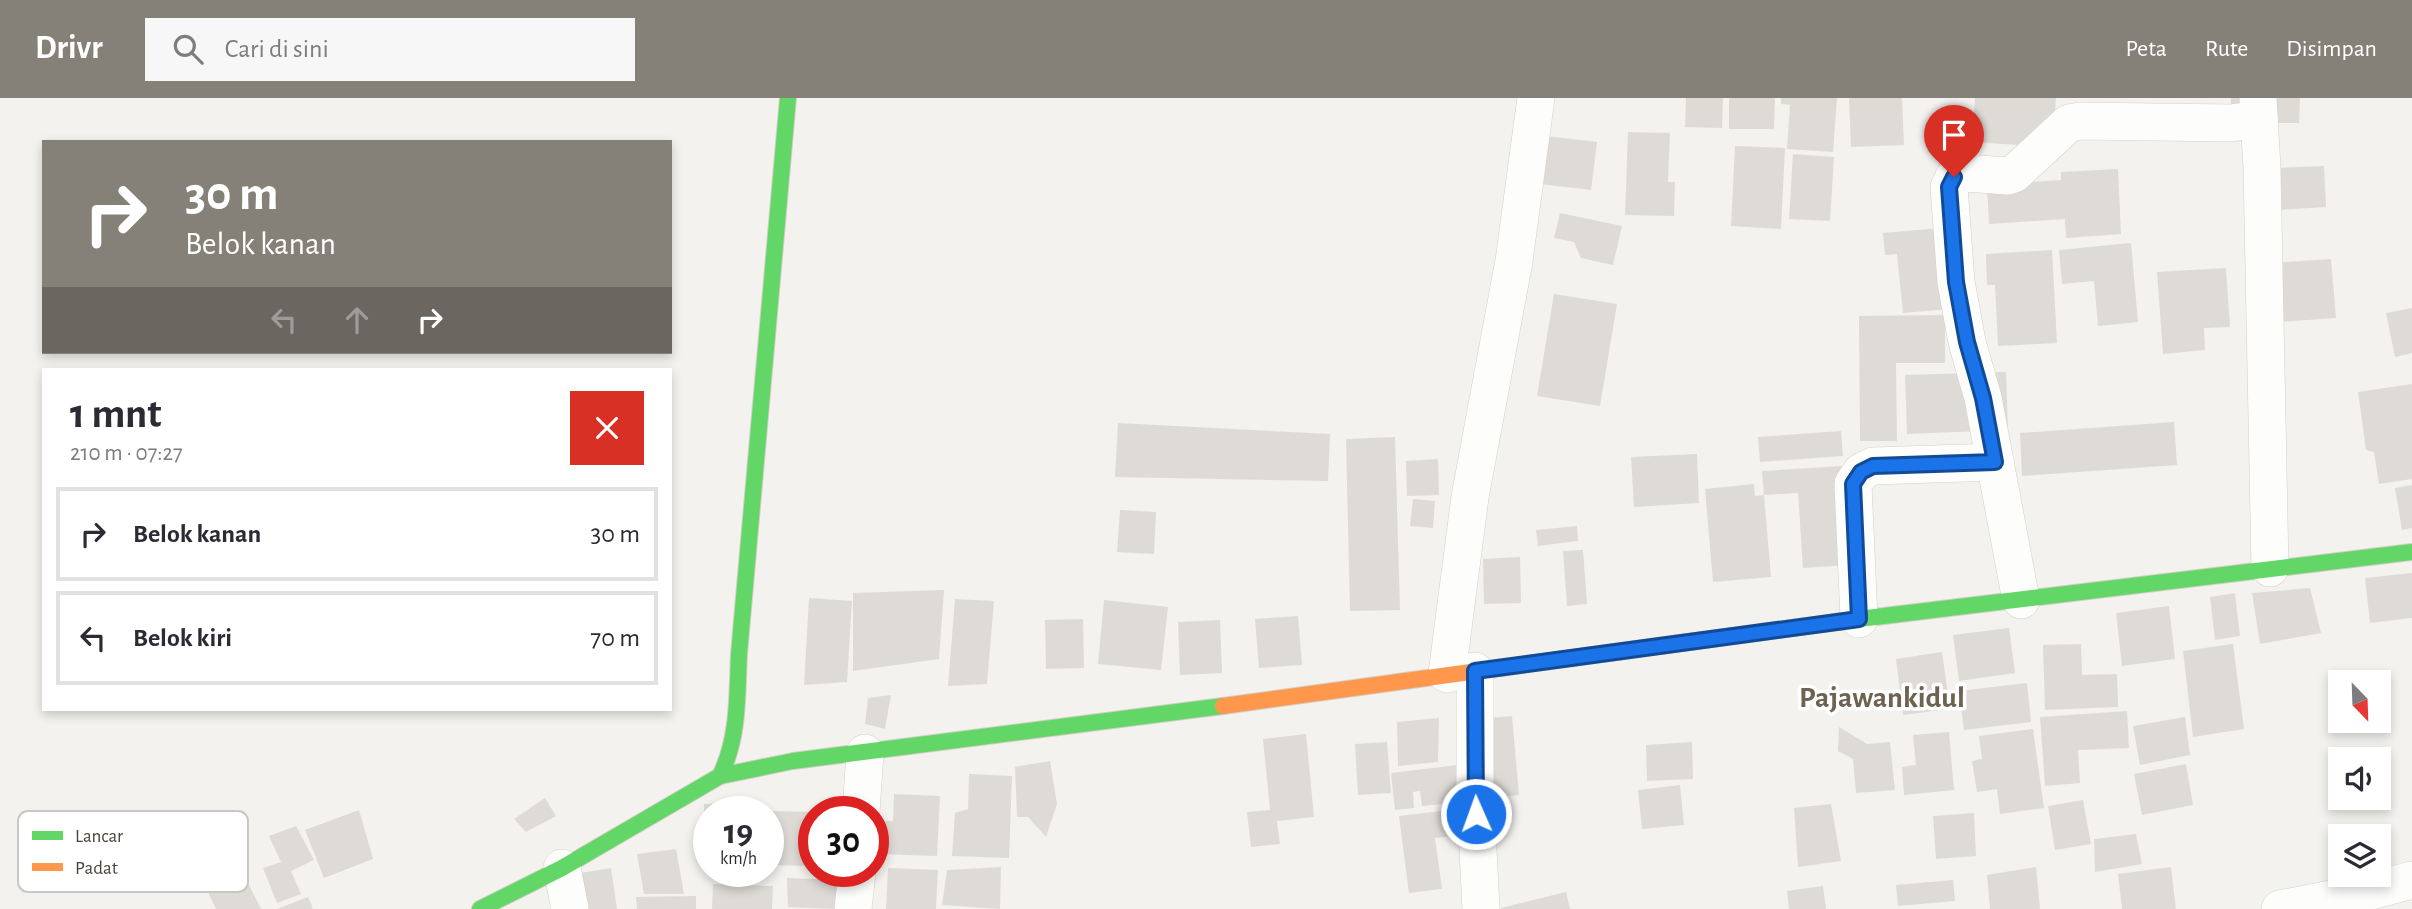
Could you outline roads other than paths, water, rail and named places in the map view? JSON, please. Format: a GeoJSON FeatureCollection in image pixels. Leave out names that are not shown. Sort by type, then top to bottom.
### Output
{"type":"FeatureCollection","features":[{"type":"Feature","properties":{"kind":"street"},"geometry":{"type":"LineString","coordinates":[[720,776],[733,746],[788,98]]}},
{"type":"Feature","properties":{"kind":"street"},"geometry":{"type":"LineString","coordinates":[[1481,909],[1475,790],[1461,672],[1470,497],[1514,261],[1536,98]]}},
{"type":"Feature","properties":{"kind":"street"},"geometry":{"type":"LineString","coordinates":[[2021,600],[1983,398],[1967,342],[1956,282],[1949,187],[1954,177],[1965,173],[2008,176],[2014,173],[2069,123],[2080,121],[2231,123],[2259,108],[2270,568]]}},
{"type":"Feature","properties":{"kind":"street"},"geometry":{"type":"LineString","coordinates":[[1859,619],[1853,484],[1861,472],[1873,466],[1891,464],[1995,462]]}},
{"type":"Feature","properties":{"kind":"street"},"geometry":{"type":"LineString","coordinates":[[480,909],[562,868],[720,776],[793,761],[1339,691],[1859,619],[2412,552]]}},
{"type":"Feature","properties":{"kind":"street"},"geometry":{"type":"LineString","coordinates":[[862,796],[865,753]]}},
{"type":"Feature","properties":{"kind":"street"},"geometry":{"type":"LineString","coordinates":[[562,868],[570,909]]}},
{"type":"Feature","properties":{"kind":"street"},"geometry":{"type":"LineString","coordinates":[[2280,909],[2412,880]]}},
{"type":"Feature","properties":{"kind":"street"},"geometry":{"type":"LineString","coordinates":[[853,909],[855,887]]}},
{"type":"Feature","properties":{"kind":"district","name":"Pajawankidul"},"geometry":{"type":"Point","coordinates":[1882,697]}}]}
